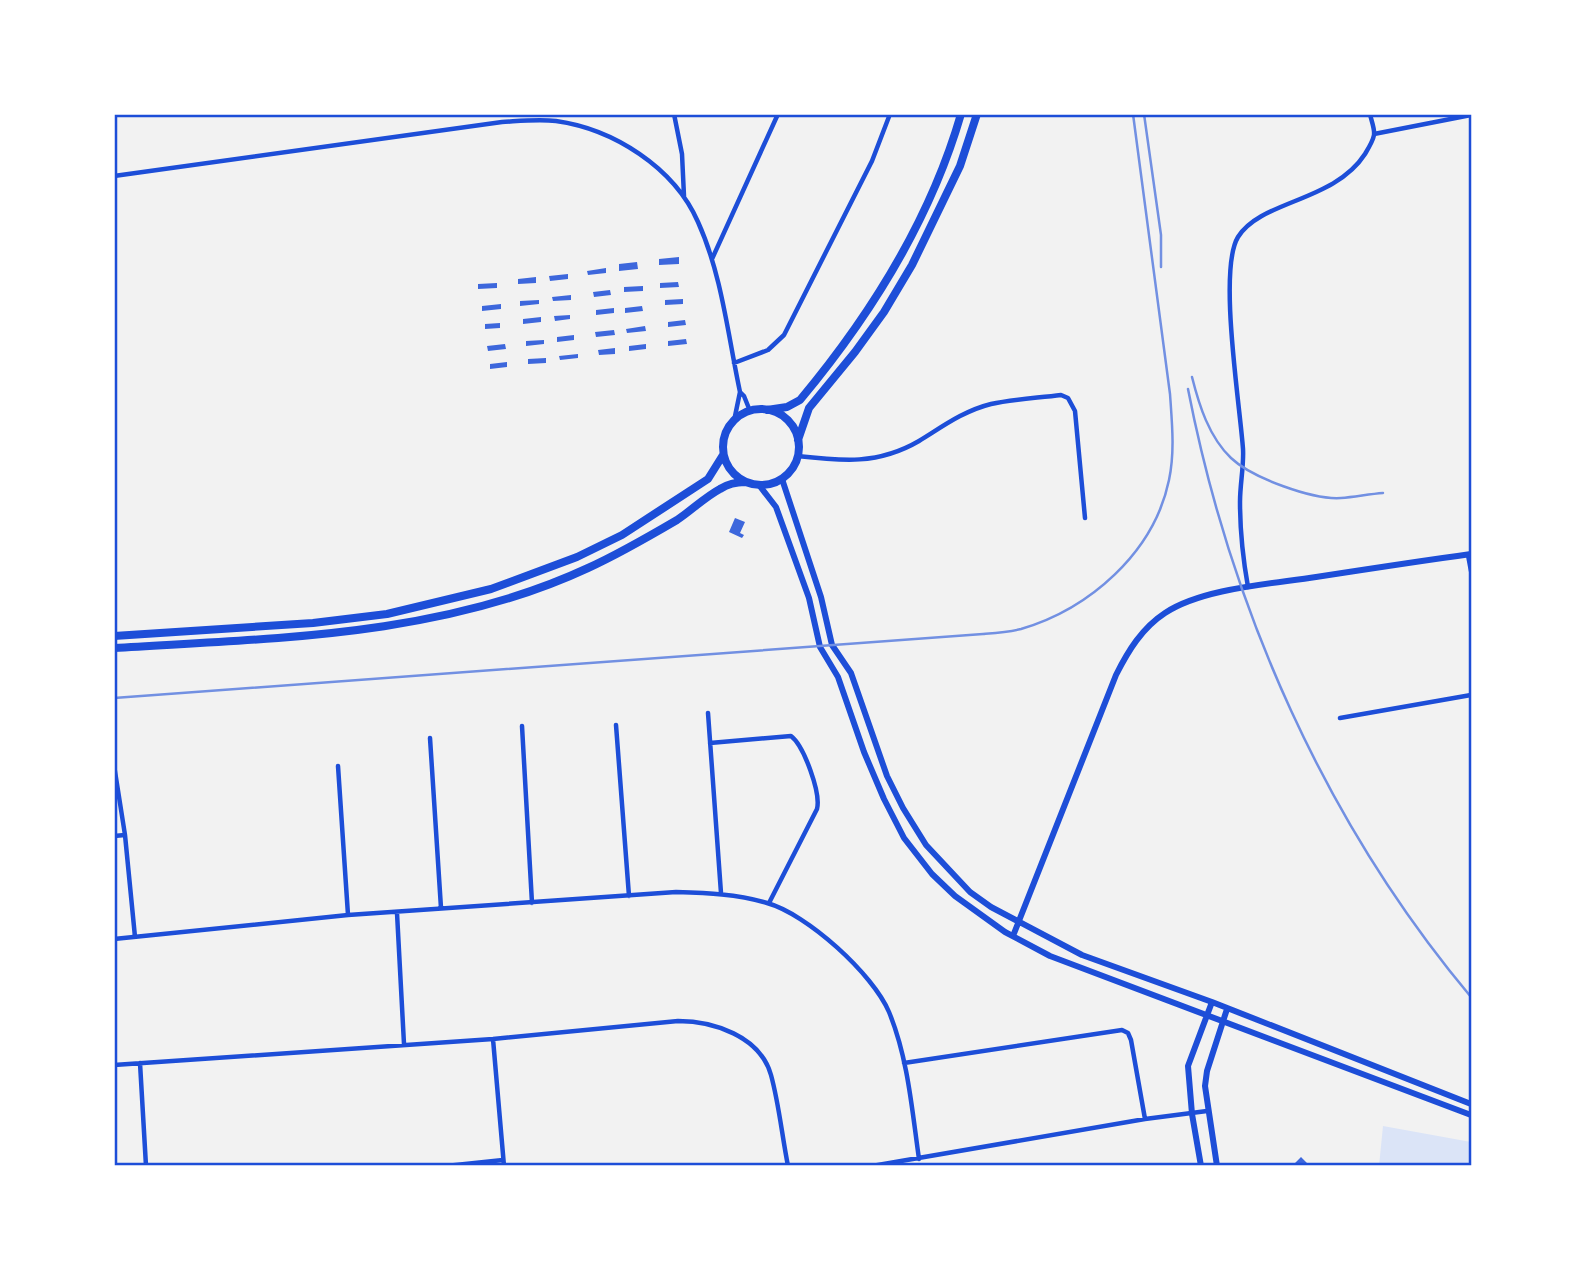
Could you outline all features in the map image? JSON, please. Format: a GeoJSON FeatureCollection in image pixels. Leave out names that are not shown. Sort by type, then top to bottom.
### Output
{"type":"FeatureCollection","features":[{"type":"Feature","properties":{"kind":"highway"},"geometry":{"type":"LineString","coordinates":[[745,482],[727,467],[723,455],[726,431],[734,421],[750,411],[787,407],[800,400],[859,325],[924,213],[961,114]]}},
{"type":"Feature","properties":{"kind":"highway"},"geometry":{"type":"LineString","coordinates":[[114,648],[318,635],[394,626],[496,602],[587,569],[667,525],[720,488],[736,482],[759,485],[782,479],[794,465],[798,440],[809,408],[884,312],[912,265],[960,166],[977,114]]}},
{"type":"Feature","properties":{"kind":"highway"},"geometry":{"type":"LineString","coordinates":[[767,410],[784,417],[798,440]]}},
{"type":"Feature","properties":{"kind":"highway"},"geometry":{"type":"LineString","coordinates":[[114,636],[313,623],[387,614],[491,589],[577,558],[622,535],[708,479],[723,455]]}},
{"type":"Feature","properties":{"kind":"street"},"geometry":{"type":"LineString","coordinates":[[501,114],[502,122]]}},
{"type":"Feature","properties":{"kind":"street"},"geometry":{"type":"LineString","coordinates":[[674,114],[681,154],[684,197]]}},
{"type":"Feature","properties":{"kind":"street"},"geometry":{"type":"LineString","coordinates":[[712,260],[779,114]]}},
{"type":"Feature","properties":{"kind":"street"},"geometry":{"type":"LineString","coordinates":[[734,363],[768,350],[785,335],[872,160],[890,114]]}},
{"type":"Feature","properties":{"kind":"street"},"geometry":{"type":"LineString","coordinates":[[1248,587],[1244,567],[1240,502],[1243,450],[1232,313],[1230,259],[1233,247],[1240,234],[1252,223],[1321,191],[1359,164],[1374,134],[1370,114]]}},
{"type":"Feature","properties":{"kind":"street"},"geometry":{"type":"LineString","coordinates":[[1374,134],[1471,115]]}},
{"type":"Feature","properties":{"kind":"street"},"geometry":{"type":"LineString","coordinates":[[114,176],[502,122],[556,121],[613,138],[650,162],[684,197],[697,218],[712,260],[740,392],[734,421]]}},
{"type":"Feature","properties":{"kind":"street"},"geometry":{"type":"LineString","coordinates":[[740,392],[750,411]]}},
{"type":"Feature","properties":{"kind":"street"},"geometry":{"type":"LineString","coordinates":[[797,456],[857,461],[875,458],[907,447],[957,417],[991,404],[1061,395],[1068,398],[1075,411],[1085,518]]}},
{"type":"Feature","properties":{"kind":"street"},"geometry":{"type":"LineString","coordinates":[[782,479],[821,597],[832,645],[851,673],[883,765],[903,808],[926,845],[970,892],[991,907],[1082,955],[1212,1002],[1471,1104]]}},
{"type":"Feature","properties":{"kind":"street"},"geometry":{"type":"LineString","coordinates":[[759,485],[776,507],[809,598],[820,648],[838,677],[864,752],[898,828],[932,874],[980,915],[1050,956],[1471,1115]]}},
{"type":"Feature","properties":{"kind":"street"},"geometry":{"type":"LineString","coordinates":[[1013,936],[1116,675],[1139,635],[1167,611],[1210,595],[1248,587],[1470,555],[1471,571]]}},
{"type":"Feature","properties":{"kind":"street"},"geometry":{"type":"LineString","coordinates":[[1340,718],[1471,695]]}},
{"type":"Feature","properties":{"kind":"street"},"geometry":{"type":"LineString","coordinates":[[708,713],[721,893]]}},
{"type":"Feature","properties":{"kind":"street"},"geometry":{"type":"LineString","coordinates":[[617,725],[629,896]]}},
{"type":"Feature","properties":{"kind":"street"},"geometry":{"type":"LineString","coordinates":[[522,726],[532,903]]}},
{"type":"Feature","properties":{"kind":"street"},"geometry":{"type":"LineString","coordinates":[[710,743],[791,736],[798,743],[810,772],[817,794],[817,808],[769,903]]}},
{"type":"Feature","properties":{"kind":"street"},"geometry":{"type":"LineString","coordinates":[[430,738],[441,909]]}},
{"type":"Feature","properties":{"kind":"street"},"geometry":{"type":"LineString","coordinates":[[114,765],[125,835],[135,937]]}},
{"type":"Feature","properties":{"kind":"street"},"geometry":{"type":"LineString","coordinates":[[338,766],[348,915]]}},
{"type":"Feature","properties":{"kind":"street"},"geometry":{"type":"LineString","coordinates":[[114,836],[125,835]]}},
{"type":"Feature","properties":{"kind":"street"},"geometry":{"type":"LineString","coordinates":[[114,939],[348,915],[676,892],[721,893],[769,903],[822,935],[856,967],[888,1009],[904,1063],[919,1159]]}},
{"type":"Feature","properties":{"kind":"street"},"geometry":{"type":"LineString","coordinates":[[397,913],[404,1044]]}},
{"type":"Feature","properties":{"kind":"street"},"geometry":{"type":"LineString","coordinates":[[1201,1166],[1192,1114],[1188,1066],[1212,1002]]}},
{"type":"Feature","properties":{"kind":"street"},"geometry":{"type":"LineString","coordinates":[[1217,1166],[1205,1086],[1207,1071],[1227,1009]]}},
{"type":"Feature","properties":{"kind":"street"},"geometry":{"type":"LineString","coordinates":[[114,1065],[493,1039],[699,1021],[723,1028],[746,1040],[771,1072],[788,1166]]}},
{"type":"Feature","properties":{"kind":"street"},"geometry":{"type":"LineString","coordinates":[[904,1063],[1116,1029],[1128,1033],[1131,1040],[1145,1119]]}},
{"type":"Feature","properties":{"kind":"street"},"geometry":{"type":"LineString","coordinates":[[446,1166],[503,1163],[493,1039]]}},
{"type":"Feature","properties":{"kind":"street"},"geometry":{"type":"LineString","coordinates":[[140,1063],[146,1166]]}},
{"type":"Feature","properties":{"kind":"street"},"geometry":{"type":"LineString","coordinates":[[872,1166],[1145,1119],[1207,1111]]}},
{"type":"Feature","properties":{"kind":"shaded area"},"geometry":{"type":"Polygon","coordinates":[[[1383,1126],[1471,1142],[1470,1166],[1379,1166],[1383,1126]]]}},
{"type":"Feature","properties":{"kind":"building"},"geometry":{"type":"Polygon","coordinates":[[[679,257],[679,264],[659,265],[659,259],[679,257]]]}},
{"type":"Feature","properties":{"kind":"building"},"geometry":{"type":"Polygon","coordinates":[[[637,262],[638,269],[619,271],[619,264],[637,262]]]}},
{"type":"Feature","properties":{"kind":"building"},"geometry":{"type":"Polygon","coordinates":[[[606,268],[606,273],[588,275],[587,271],[606,268]]]}},
{"type":"Feature","properties":{"kind":"building"},"geometry":{"type":"Polygon","coordinates":[[[568,274],[568,279],[550,281],[549,276],[568,274]]]}},
{"type":"Feature","properties":{"kind":"building"},"geometry":{"type":"Polygon","coordinates":[[[536,277],[536,283],[518,284],[518,279],[536,277]]]}},
{"type":"Feature","properties":{"kind":"building"},"geometry":{"type":"Polygon","coordinates":[[[678,282],[679,287],[660,288],[660,283],[678,282]]]}},
{"type":"Feature","properties":{"kind":"building"},"geometry":{"type":"Polygon","coordinates":[[[497,283],[497,288],[478,289],[478,284],[497,283]]]}},
{"type":"Feature","properties":{"kind":"building"},"geometry":{"type":"Polygon","coordinates":[[[643,286],[643,291],[624,292],[624,287],[643,286]]]}},
{"type":"Feature","properties":{"kind":"building"},"geometry":{"type":"Polygon","coordinates":[[[610,290],[611,295],[594,297],[593,292],[610,290]]]}},
{"type":"Feature","properties":{"kind":"building"},"geometry":{"type":"Polygon","coordinates":[[[571,295],[571,300],[553,301],[552,297],[571,295]]]}},
{"type":"Feature","properties":{"kind":"building"},"geometry":{"type":"Polygon","coordinates":[[[683,299],[683,304],[665,305],[665,300],[683,299]]]}},
{"type":"Feature","properties":{"kind":"building"},"geometry":{"type":"Polygon","coordinates":[[[539,300],[539,304],[520,306],[520,301],[539,300]]]}},
{"type":"Feature","properties":{"kind":"building"},"geometry":{"type":"Polygon","coordinates":[[[501,304],[501,309],[482,311],[482,306],[501,304]]]}},
{"type":"Feature","properties":{"kind":"building"},"geometry":{"type":"Polygon","coordinates":[[[642,306],[643,311],[625,313],[625,308],[642,306]]]}},
{"type":"Feature","properties":{"kind":"building"},"geometry":{"type":"Polygon","coordinates":[[[614,308],[614,313],[596,315],[596,310],[614,308]]]}},
{"type":"Feature","properties":{"kind":"building"},"geometry":{"type":"Polygon","coordinates":[[[570,315],[570,319],[555,321],[554,316],[570,315]]]}},
{"type":"Feature","properties":{"kind":"building"},"geometry":{"type":"Polygon","coordinates":[[[541,317],[541,322],[523,324],[523,319],[541,317]]]}},
{"type":"Feature","properties":{"kind":"building"},"geometry":{"type":"Polygon","coordinates":[[[685,320],[686,325],[668,327],[668,322],[685,320]]]}},
{"type":"Feature","properties":{"kind":"building"},"geometry":{"type":"Polygon","coordinates":[[[500,323],[500,328],[485,329],[485,324],[500,323]]]}},
{"type":"Feature","properties":{"kind":"building"},"geometry":{"type":"Polygon","coordinates":[[[645,326],[646,331],[627,333],[626,329],[645,326]]]}},
{"type":"Feature","properties":{"kind":"building"},"geometry":{"type":"Polygon","coordinates":[[[614,330],[615,335],[596,337],[595,332],[614,330]]]}},
{"type":"Feature","properties":{"kind":"building"},"geometry":{"type":"Polygon","coordinates":[[[574,335],[574,340],[557,342],[557,337],[574,335]]]}},
{"type":"Feature","properties":{"kind":"building"},"geometry":{"type":"Polygon","coordinates":[[[686,339],[687,344],[668,346],[668,341],[686,339]]]}},
{"type":"Feature","properties":{"kind":"building"},"geometry":{"type":"Polygon","coordinates":[[[544,340],[544,344],[526,346],[526,341],[544,340]]]}},
{"type":"Feature","properties":{"kind":"building"},"geometry":{"type":"Polygon","coordinates":[[[505,344],[506,349],[488,351],[487,346],[505,344]]]}},
{"type":"Feature","properties":{"kind":"building"},"geometry":{"type":"Polygon","coordinates":[[[646,344],[646,349],[629,351],[629,346],[646,344]]]}},
{"type":"Feature","properties":{"kind":"building"},"geometry":{"type":"Polygon","coordinates":[[[615,348],[615,354],[599,355],[598,350],[615,348]]]}},
{"type":"Feature","properties":{"kind":"building"},"geometry":{"type":"Polygon","coordinates":[[[578,354],[578,358],[560,360],[559,356],[578,354]]]}},
{"type":"Feature","properties":{"kind":"building"},"geometry":{"type":"Polygon","coordinates":[[[546,358],[546,363],[528,364],[528,359],[546,358]]]}},
{"type":"Feature","properties":{"kind":"building"},"geometry":{"type":"Polygon","coordinates":[[[507,362],[507,367],[490,369],[490,364],[507,362]]]}},
{"type":"Feature","properties":{"kind":"building"},"geometry":{"type":"Polygon","coordinates":[[[735,518],[745,522],[740,533],[744,535],[742,538],[729,532],[735,518]]]}},
{"type":"Feature","properties":{"kind":"building"},"geometry":{"type":"Polygon","coordinates":[[[1301,1157],[1310,1166],[1292,1166],[1301,1157]]]}},
{"type":"Feature","properties":{"kind":"railway"},"geometry":{"type":"LineString","coordinates":[[114,698],[997,633],[1021,629],[1071,608],[1094,592],[1134,554],[1161,507],[1171,469],[1170,394],[1133,114]]}},
{"type":"Feature","properties":{"kind":"railway"},"geometry":{"type":"LineString","coordinates":[[1144,114],[1161,235],[1161,267]]}},
{"type":"Feature","properties":{"kind":"railway"},"geometry":{"type":"LineString","coordinates":[[1192,377],[1211,431],[1223,450],[1241,466],[1283,486],[1329,498],[1383,493]]}},
{"type":"Feature","properties":{"kind":"railway"},"geometry":{"type":"LineString","coordinates":[[1188,389],[1230,553],[1258,633],[1291,711],[1329,787],[1372,860],[1419,930],[1471,997]]}}]}
